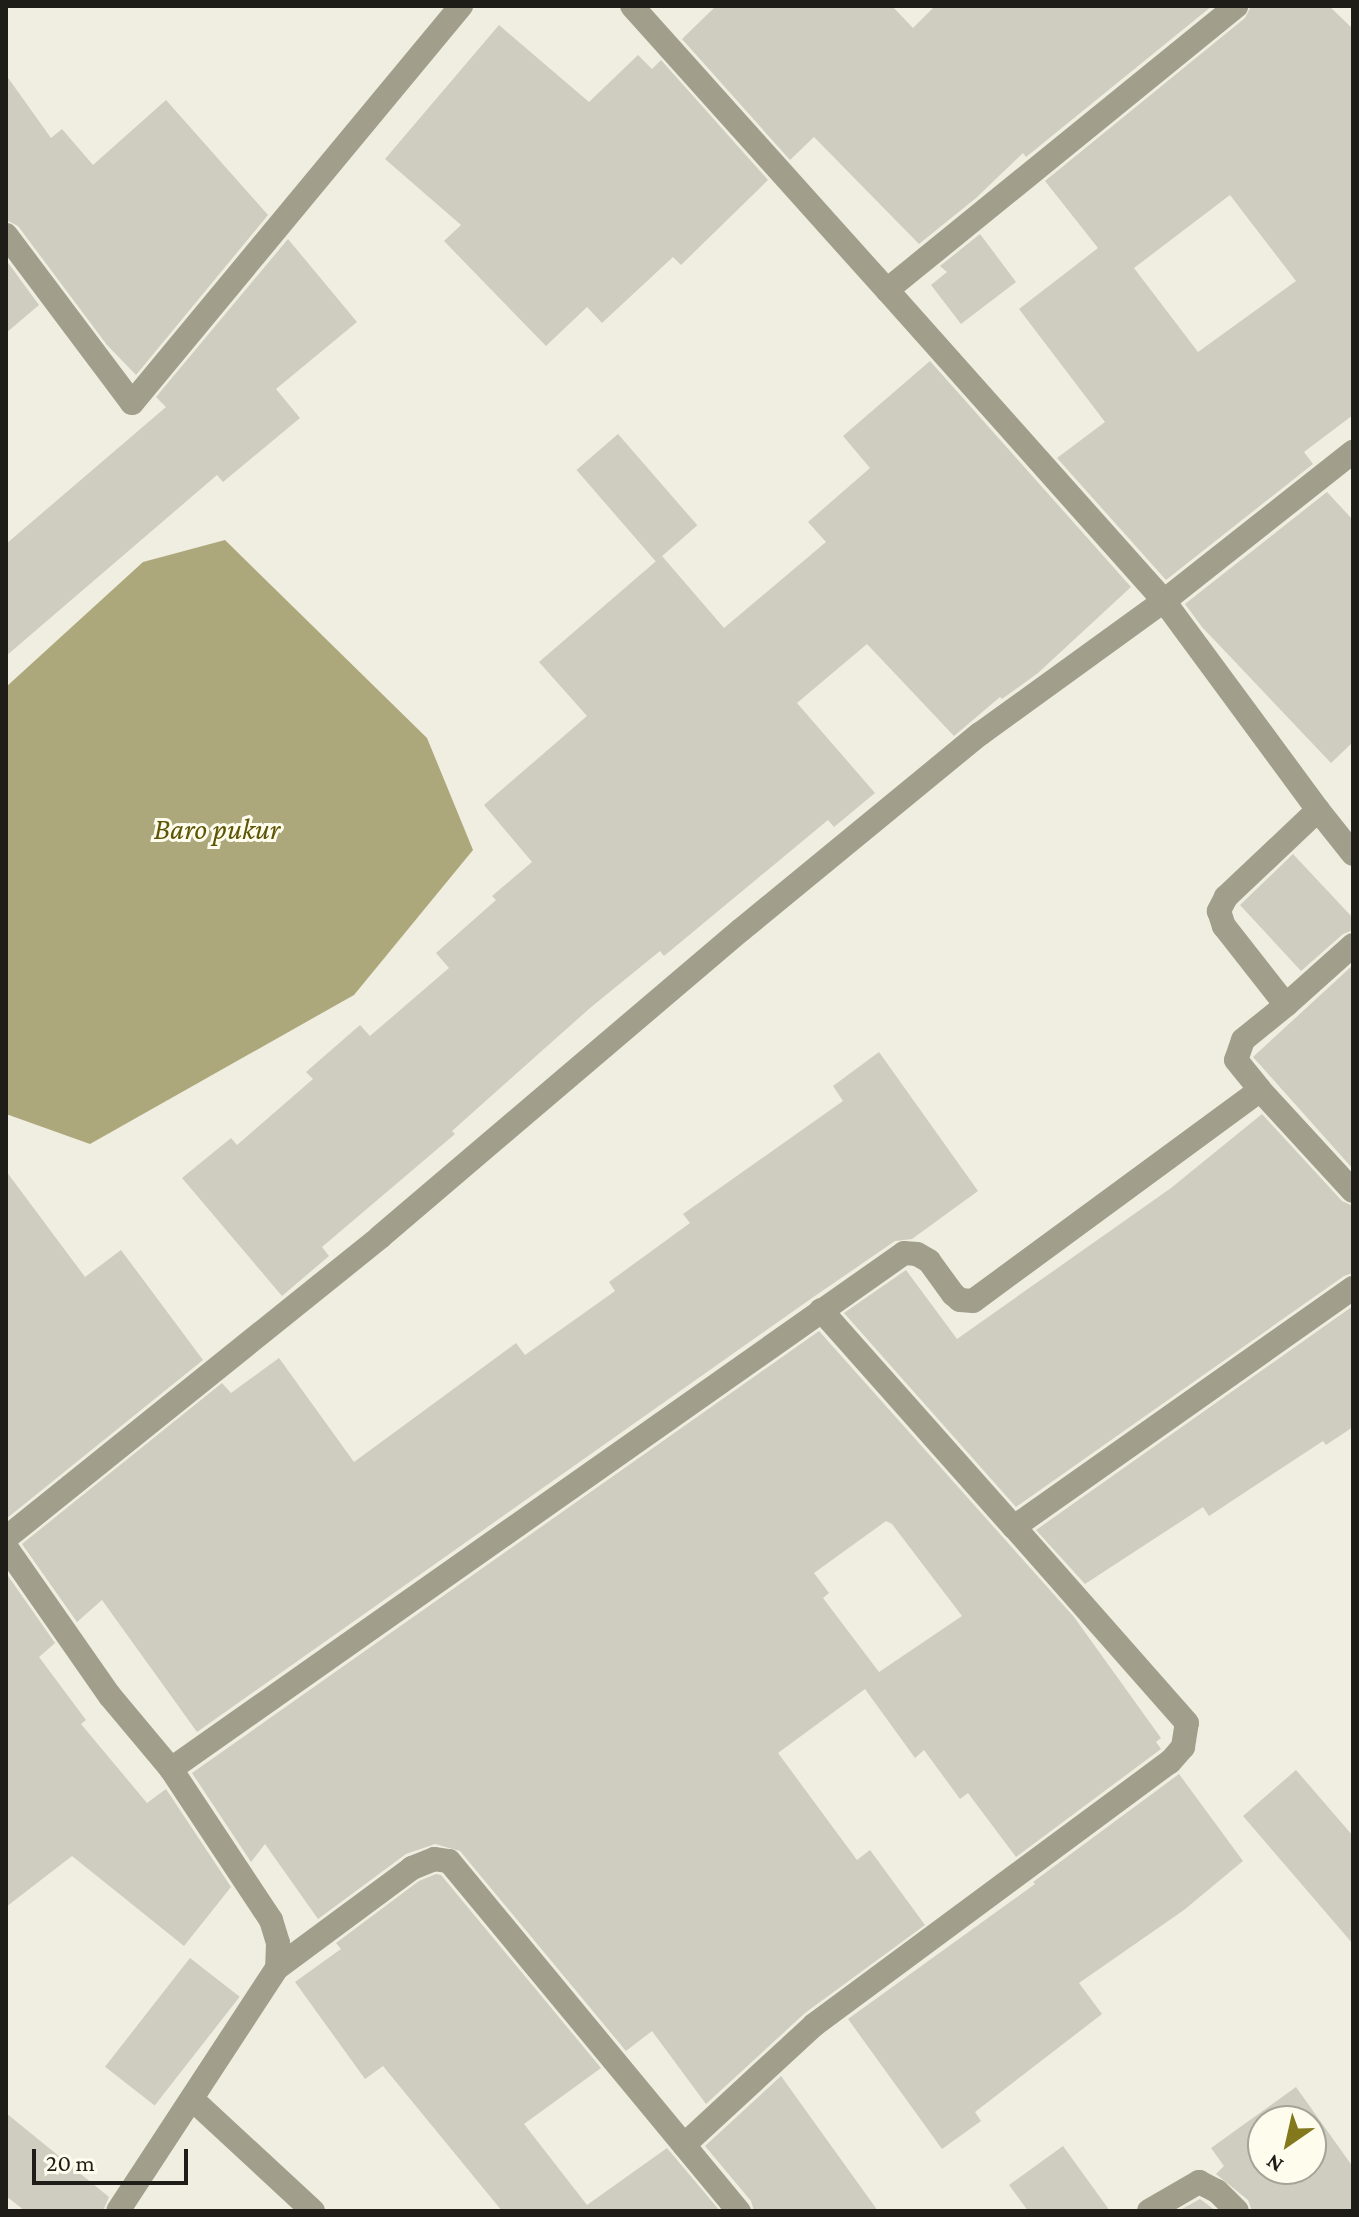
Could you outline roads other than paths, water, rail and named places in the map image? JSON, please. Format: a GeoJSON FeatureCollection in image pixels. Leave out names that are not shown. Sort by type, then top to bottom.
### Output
{"type":"FeatureCollection","features":[{"type":"Feature","properties":{"kind":"street"},"geometry":{"type":"LineString","coordinates":[[6,235],[132,403],[461,6]]}},
{"type":"Feature","properties":{"kind":"street"},"geometry":{"type":"LineString","coordinates":[[632,6],[1164,601],[1353,854]]}},
{"type":"Feature","properties":{"kind":"street"},"geometry":{"type":"LineString","coordinates":[[887,290],[1236,6]]}},
{"type":"Feature","properties":{"kind":"street"},"geometry":{"type":"LineString","coordinates":[[6,1538],[380,1237],[741,930],[980,734],[1164,601],[1353,452]]}},
{"type":"Feature","properties":{"kind":"street"},"geometry":{"type":"LineString","coordinates":[[1286,1005],[1224,926],[1219,911],[1226,897],[1318,810]]}},
{"type":"Feature","properties":{"kind":"street"},"geometry":{"type":"LineString","coordinates":[[1353,945],[1243,1040],[1236,1060],[1353,1191]]}},
{"type":"Feature","properties":{"kind":"street"},"geometry":{"type":"LineString","coordinates":[[171,1769],[904,1253],[917,1254],[929,1261],[953,1294],[960,1300],[973,1301],[1260,1090]]}},
{"type":"Feature","properties":{"kind":"street"},"geometry":{"type":"LineString","coordinates":[[1014,1527],[1353,1288]]}},
{"type":"Feature","properties":{"kind":"street"},"geometry":{"type":"LineString","coordinates":[[684,2145],[814,2025],[1170,1762],[1183,1747],[1187,1723],[821,1310]]}},
{"type":"Feature","properties":{"kind":"street"},"geometry":{"type":"LineString","coordinates":[[6,1547],[110,1696],[171,1769],[271,1920],[278,1943],[277,1968]]}},
{"type":"Feature","properties":{"kind":"street"},"geometry":{"type":"LineString","coordinates":[[118,2211],[277,1968],[412,1868],[434,1859],[449,1861],[739,2211]]}},
{"type":"Feature","properties":{"kind":"street"},"geometry":{"type":"LineString","coordinates":[[192,2099],[313,2211]]}},
{"type":"Feature","properties":{"kind":"street"},"geometry":{"type":"LineString","coordinates":[[1149,2211],[1199,2182],[1217,2191],[1237,2211]]}},
{"type":"Feature","properties":{"kind":"water","name":"Baro pukur"},"geometry":{"type":"Polygon","coordinates":[[[225,540],[427,738],[473,850],[354,995],[90,1144],[6,1114],[6,687],[143,562],[225,540]]]}}]}
